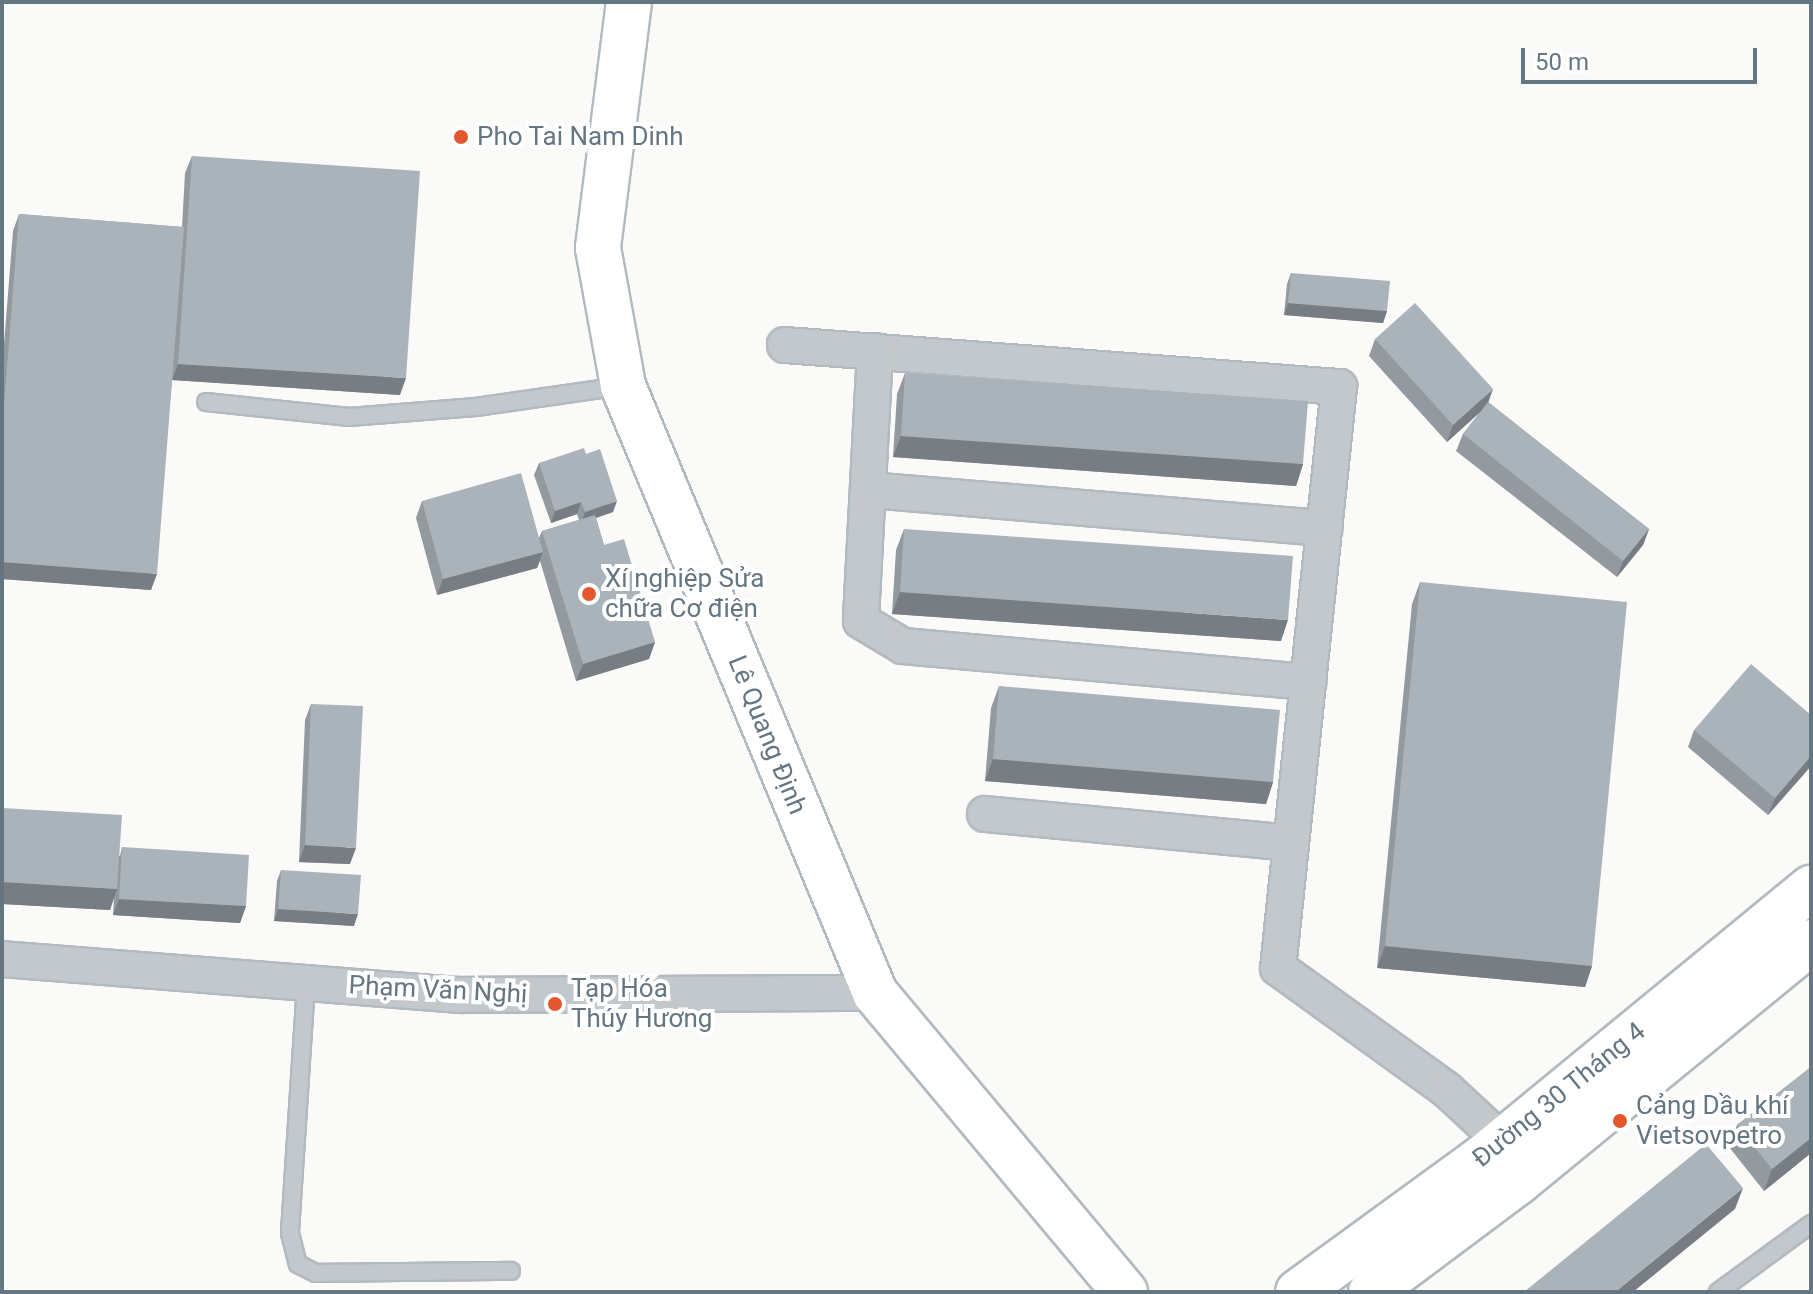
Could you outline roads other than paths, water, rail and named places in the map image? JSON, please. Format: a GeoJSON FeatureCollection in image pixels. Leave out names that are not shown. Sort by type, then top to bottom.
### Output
{"type":"FeatureCollection","features":[{"type":"Feature","properties":{"kind":"main road","name":"Lê Quang Định"},"geometry":{"type":"LineString","coordinates":[[629,2],[598,248],[623,386],[875,993],[1125,1292]]}},
{"type":"Feature","properties":{"kind":"main road","name":"Đường 30 Tháng 4"},"geometry":{"type":"LineString","coordinates":[[1371,1292],[1811,888]]}},
{"type":"Feature","properties":{"kind":"main road","name":"Đường 30 Tháng 4"},"geometry":{"type":"LineString","coordinates":[[1298,1292],[1516,1156],[1811,942]]}},
{"type":"Feature","properties":{"kind":"street"},"geometry":{"type":"LineString","coordinates":[[785,345],[1339,387],[1278,968],[1447,1090],[1516,1156]]}},
{"type":"Feature","properties":{"kind":"street"},"geometry":{"type":"LineString","coordinates":[[875,351],[861,621],[903,646],[1308,682]]}},
{"type":"Feature","properties":{"kind":"street"},"geometry":{"type":"LineString","coordinates":[[870,490],[1324,528]]}},
{"type":"Feature","properties":{"kind":"street"},"geometry":{"type":"LineString","coordinates":[[985,814],[1291,843]]}},
{"type":"Feature","properties":{"kind":"street","name":"Phạm Văn Nghị"},"geometry":{"type":"LineString","coordinates":[[2,959],[460,995],[875,993]]}},
{"type":"Feature","properties":{"kind":"lane"},"geometry":{"type":"LineString","coordinates":[[206,402],[349,417],[476,407],[623,386]]}},
{"type":"Feature","properties":{"kind":"lane"},"geometry":{"type":"LineString","coordinates":[[306,984],[290,1233],[298,1264],[316,1273],[511,1271]]}},
{"type":"Feature","properties":{"kind":"lane"},"geometry":{"type":"LineString","coordinates":[[1718,1292],[1811,1224]]}},
{"type":"Feature","properties":{"kind":"place","name":"Pho Tai Nam Dinh"},"geometry":{"type":"Point","coordinates":[461,137]}},
{"type":"Feature","properties":{"kind":"place","name":"Xí nghiệp Sửa chữa Cơ điện"},"geometry":{"type":"Point","coordinates":[589,594]}},
{"type":"Feature","properties":{"kind":"place","name":"Tạp Hóa Thúy Hương"},"geometry":{"type":"Point","coordinates":[555,1004]}},
{"type":"Feature","properties":{"kind":"place","name":"Cảng Dầu khí Vietsovpetro"},"geometry":{"type":"Point","coordinates":[1620,1121]}}]}
